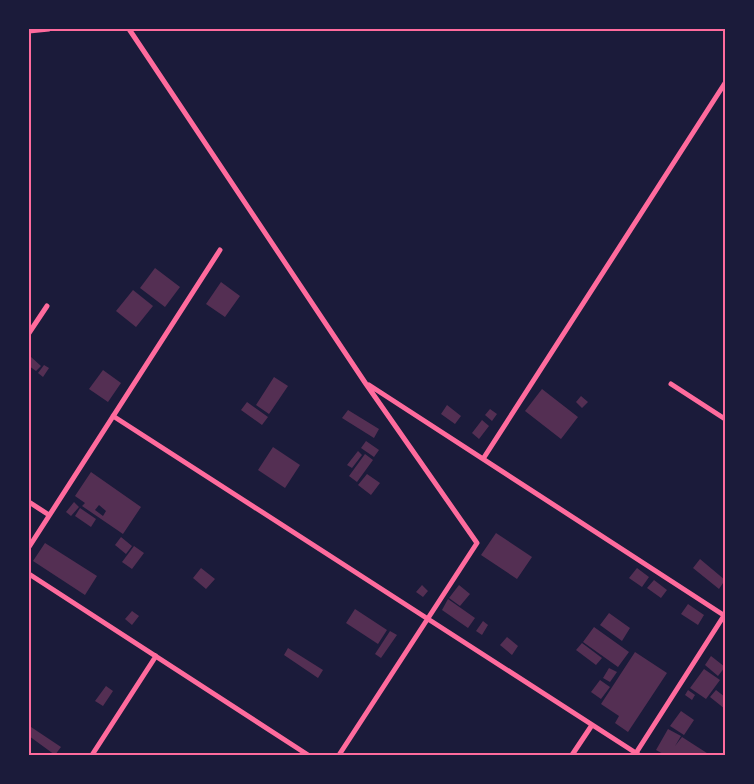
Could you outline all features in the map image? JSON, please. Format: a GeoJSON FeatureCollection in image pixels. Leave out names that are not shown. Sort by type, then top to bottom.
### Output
{"type":"FeatureCollection","features":[{"type":"Feature","properties":{"kind":"street"},"geometry":{"type":"LineString","coordinates":[[29,31],[49,29]]}},
{"type":"Feature","properties":{"kind":"street"},"geometry":{"type":"LineString","coordinates":[[129,29],[366,384],[476,542],[340,755]]}},
{"type":"Feature","properties":{"kind":"street"},"geometry":{"type":"LineString","coordinates":[[483,459],[725,83]]}},
{"type":"Feature","properties":{"kind":"street"},"geometry":{"type":"LineString","coordinates":[[29,547],[220,250]]}},
{"type":"Feature","properties":{"kind":"street"},"geometry":{"type":"LineString","coordinates":[[29,333],[47,306]]}},
{"type":"Feature","properties":{"kind":"street"},"geometry":{"type":"LineString","coordinates":[[113,416],[637,754],[725,615],[366,384]]}},
{"type":"Feature","properties":{"kind":"street"},"geometry":{"type":"LineString","coordinates":[[671,384],[725,419]]}},
{"type":"Feature","properties":{"kind":"street"},"geometry":{"type":"LineString","coordinates":[[29,502],[49,515]]}},
{"type":"Feature","properties":{"kind":"street"},"geometry":{"type":"LineString","coordinates":[[29,574],[308,755]]}},
{"type":"Feature","properties":{"kind":"street"},"geometry":{"type":"LineString","coordinates":[[92,755],[156,656]]}},
{"type":"Feature","properties":{"kind":"street"},"geometry":{"type":"LineString","coordinates":[[572,755],[592,725]]}},
{"type":"Feature","properties":{"kind":"building"},"geometry":{"type":"Polygon","coordinates":[[[155,268],[180,287],[165,307],[140,288],[155,268]]]}},
{"type":"Feature","properties":{"kind":"building"},"geometry":{"type":"Polygon","coordinates":[[[221,282],[240,296],[225,317],[206,304],[221,282]]]}},
{"type":"Feature","properties":{"kind":"building"},"geometry":{"type":"Polygon","coordinates":[[[133,290],[153,306],[136,327],[116,311],[133,290]]]}},
{"type":"Feature","properties":{"kind":"building"},"geometry":{"type":"Polygon","coordinates":[[[31,357],[41,366],[36,371],[29,366],[29,359],[31,357]]]}},
{"type":"Feature","properties":{"kind":"building"},"geometry":{"type":"Polygon","coordinates":[[[44,365],[49,368],[43,377],[38,373],[44,365]]]}},
{"type":"Feature","properties":{"kind":"building"},"geometry":{"type":"Polygon","coordinates":[[[103,370],[121,383],[108,402],[89,389],[103,370]]]}},
{"type":"Feature","properties":{"kind":"building"},"geometry":{"type":"Polygon","coordinates":[[[274,377],[288,386],[269,414],[256,405],[274,377]]]}},
{"type":"Feature","properties":{"kind":"building"},"geometry":{"type":"Polygon","coordinates":[[[542,389],[578,417],[561,439],[525,411],[542,389]]]}},
{"type":"Feature","properties":{"kind":"building"},"geometry":{"type":"Polygon","coordinates":[[[581,396],[588,402],[582,408],[576,402],[581,396]]]}},
{"type":"Feature","properties":{"kind":"building"},"geometry":{"type":"Polygon","coordinates":[[[247,402],[268,417],[262,425],[241,410],[247,402]]]}},
{"type":"Feature","properties":{"kind":"building"},"geometry":{"type":"Polygon","coordinates":[[[447,405],[461,416],[455,424],[441,414],[447,405]]]}},
{"type":"Feature","properties":{"kind":"building"},"geometry":{"type":"Polygon","coordinates":[[[490,409],[497,414],[492,421],[485,415],[490,409]]]}},
{"type":"Feature","properties":{"kind":"building"},"geometry":{"type":"Polygon","coordinates":[[[348,410],[379,429],[374,438],[342,418],[348,410]]]}},
{"type":"Feature","properties":{"kind":"building"},"geometry":{"type":"Polygon","coordinates":[[[482,420],[489,426],[479,439],[472,433],[482,420]]]}},
{"type":"Feature","properties":{"kind":"building"},"geometry":{"type":"Polygon","coordinates":[[[366,441],[379,450],[374,457],[361,448],[366,441]]]}},
{"type":"Feature","properties":{"kind":"building"},"geometry":{"type":"Polygon","coordinates":[[[273,447],[300,465],[285,488],[258,470],[273,447]]]}},
{"type":"Feature","properties":{"kind":"building"},"geometry":{"type":"Polygon","coordinates":[[[358,451],[362,455],[352,468],[347,465],[358,451]]]}},
{"type":"Feature","properties":{"kind":"building"},"geometry":{"type":"Polygon","coordinates":[[[365,454],[373,460],[357,482],[349,476],[365,454]]]}},
{"type":"Feature","properties":{"kind":"building"},"geometry":{"type":"Polygon","coordinates":[[[91,472],[141,507],[123,534],[82,506],[85,503],[75,496],[91,472]],[[99,505],[95,510],[103,516],[106,511],[99,505]]]}},
{"type":"Feature","properties":{"kind":"building"},"geometry":{"type":"Polygon","coordinates":[[[367,474],[380,483],[371,495],[358,485],[367,474]]]}},
{"type":"Feature","properties":{"kind":"building"},"geometry":{"type":"Polygon","coordinates":[[[74,502],[79,507],[71,516],[66,512],[74,502]]]}},
{"type":"Feature","properties":{"kind":"building"},"geometry":{"type":"Polygon","coordinates":[[[80,508],[96,519],[91,527],[75,516],[80,508]]]}},
{"type":"Feature","properties":{"kind":"building"},"geometry":{"type":"Polygon","coordinates":[[[496,533],[532,557],[517,579],[481,555],[496,533]]]}},
{"type":"Feature","properties":{"kind":"building"},"geometry":{"type":"Polygon","coordinates":[[[121,537],[132,546],[126,554],[115,545],[121,537]]]}},
{"type":"Feature","properties":{"kind":"building"},"geometry":{"type":"Polygon","coordinates":[[[45,543],[97,576],[85,595],[33,561],[45,543]]]}},
{"type":"Feature","properties":{"kind":"building"},"geometry":{"type":"Polygon","coordinates":[[[134,546],[144,553],[132,569],[122,562],[134,546]]]}},
{"type":"Feature","properties":{"kind":"building"},"geometry":{"type":"Polygon","coordinates":[[[700,559],[725,580],[719,589],[693,568],[700,559]]]}},
{"type":"Feature","properties":{"kind":"building"},"geometry":{"type":"Polygon","coordinates":[[[201,568],[215,579],[206,589],[193,578],[201,568]]]}},
{"type":"Feature","properties":{"kind":"building"},"geometry":{"type":"Polygon","coordinates":[[[637,568],[649,577],[642,587],[629,578],[637,568]]]}},
{"type":"Feature","properties":{"kind":"building"},"geometry":{"type":"Polygon","coordinates":[[[654,580],[667,590],[661,598],[647,588],[654,580]]]}},
{"type":"Feature","properties":{"kind":"building"},"geometry":{"type":"Polygon","coordinates":[[[422,585],[428,591],[423,597],[416,592],[422,585]]]}},
{"type":"Feature","properties":{"kind":"building"},"geometry":{"type":"Polygon","coordinates":[[[459,585],[470,594],[460,606],[449,598],[459,585]]]}},
{"type":"Feature","properties":{"kind":"building"},"geometry":{"type":"Polygon","coordinates":[[[448,599],[475,618],[468,628],[442,610],[448,599]]]}},
{"type":"Feature","properties":{"kind":"building"},"geometry":{"type":"Polygon","coordinates":[[[688,604],[704,615],[698,625],[681,614],[688,604]]]}},
{"type":"Feature","properties":{"kind":"building"},"geometry":{"type":"Polygon","coordinates":[[[355,609],[387,630],[378,644],[346,623],[355,609]]]}},
{"type":"Feature","properties":{"kind":"building"},"geometry":{"type":"Polygon","coordinates":[[[132,611],[139,616],[132,625],[125,619],[132,611]]]}},
{"type":"Feature","properties":{"kind":"building"},"geometry":{"type":"Polygon","coordinates":[[[609,613],[630,628],[622,641],[600,625],[609,613]]]}},
{"type":"Feature","properties":{"kind":"building"},"geometry":{"type":"Polygon","coordinates":[[[483,621],[488,625],[482,635],[476,631],[483,621]]]}},
{"type":"Feature","properties":{"kind":"building"},"geometry":{"type":"Polygon","coordinates":[[[594,627],[629,652],[618,667],[583,642],[594,627]]]}},
{"type":"Feature","properties":{"kind":"building"},"geometry":{"type":"Polygon","coordinates":[[[390,631],[397,635],[381,658],[375,654],[390,631]]]}},
{"type":"Feature","properties":{"kind":"building"},"geometry":{"type":"Polygon","coordinates":[[[507,637],[518,646],[512,655],[500,645],[507,637]]]}},
{"type":"Feature","properties":{"kind":"building"},"geometry":{"type":"Polygon","coordinates":[[[582,643],[602,658],[596,665],[576,650],[582,643]]]}},
{"type":"Feature","properties":{"kind":"building"},"geometry":{"type":"Polygon","coordinates":[[[288,648],[323,670],[318,678],[284,655],[288,648]]]}},
{"type":"Feature","properties":{"kind":"building"},"geometry":{"type":"Polygon","coordinates":[[[635,652],[667,673],[628,732],[615,723],[619,716],[601,704],[635,652]]]}},
{"type":"Feature","properties":{"kind":"building"},"geometry":{"type":"Polygon","coordinates":[[[711,656],[725,667],[718,676],[705,665],[711,656]]]}},
{"type":"Feature","properties":{"kind":"building"},"geometry":{"type":"Polygon","coordinates":[[[609,668],[617,672],[610,682],[603,678],[609,668]]]}},
{"type":"Feature","properties":{"kind":"building"},"geometry":{"type":"Polygon","coordinates":[[[704,669],[720,680],[706,699],[690,688],[704,669]]]}},
{"type":"Feature","properties":{"kind":"building"},"geometry":{"type":"Polygon","coordinates":[[[600,680],[610,687],[601,699],[591,692],[600,680]]]}},
{"type":"Feature","properties":{"kind":"building"},"geometry":{"type":"Polygon","coordinates":[[[106,686],[113,691],[103,706],[95,701],[106,686]]]}},
{"type":"Feature","properties":{"kind":"building"},"geometry":{"type":"Polygon","coordinates":[[[688,690],[695,695],[692,700],[685,695],[688,690]]]}},
{"type":"Feature","properties":{"kind":"building"},"geometry":{"type":"Polygon","coordinates":[[[716,690],[725,697],[725,709],[710,697],[716,690]]]}},
{"type":"Feature","properties":{"kind":"building"},"geometry":{"type":"Polygon","coordinates":[[[681,711],[694,720],[684,735],[670,726],[681,711]]]}},
{"type":"Feature","properties":{"kind":"building"},"geometry":{"type":"Polygon","coordinates":[[[31,727],[61,747],[55,755],[29,736],[31,727]]]}},
{"type":"Feature","properties":{"kind":"building"},"geometry":{"type":"Polygon","coordinates":[[[668,729],[681,736],[675,746],[682,737],[710,755],[665,755],[656,750],[668,729]]]}}]}
